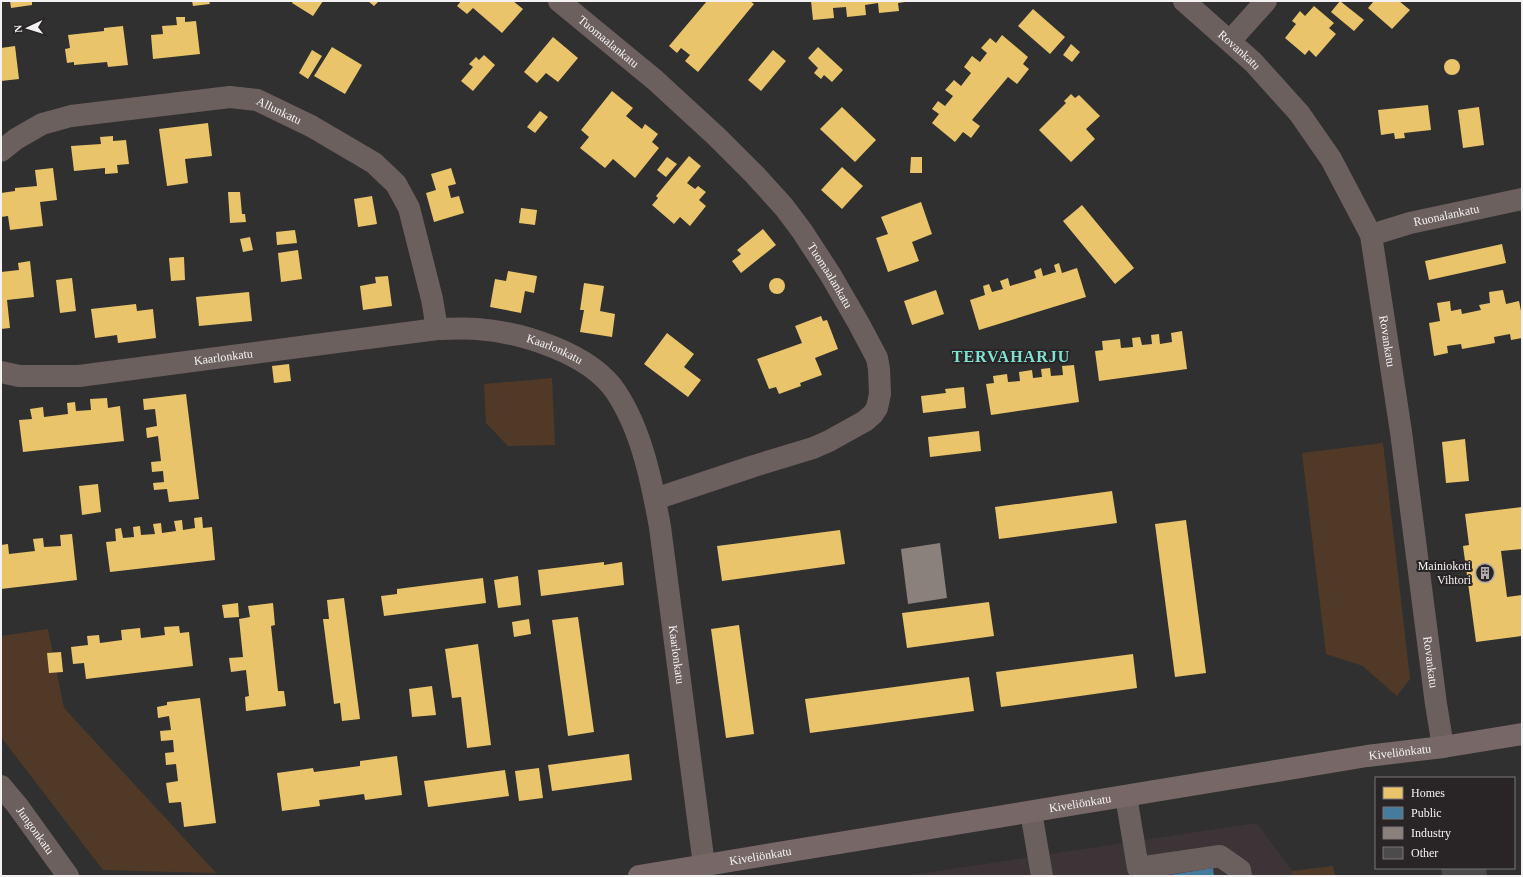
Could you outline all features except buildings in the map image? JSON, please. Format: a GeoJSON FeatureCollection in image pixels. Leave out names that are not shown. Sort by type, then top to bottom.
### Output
{"type":"FeatureCollection","features":[{"type":"Feature","properties":{"kind":"main road","name":"Kiveliönkatu"},"geometry":{"type":"LineString","coordinates":[[639,876],[1367,756],[1443,747],[1522,734]]}},
{"type":"Feature","properties":{"kind":"street","name":"Tuomaalankatu"},"geometry":{"type":"LineString","coordinates":[[559,1],[655,80],[717,137],[784,207],[802,231],[830,274],[859,324],[876,358],[879,369],[880,394],[877,408],[865,421],[813,448],[655,499]]}},
{"type":"Feature","properties":{"kind":"street","name":"Rovankatu"},"geometry":{"type":"LineString","coordinates":[[1184,1],[1253,62],[1299,113],[1331,159],[1371,235],[1401,432],[1436,704],[1443,747]]}},
{"type":"Feature","properties":{"kind":"street"},"geometry":{"type":"LineString","coordinates":[[1230,41],[1266,1]]}},
{"type":"Feature","properties":{"kind":"street","name":"Allunkatu"},"geometry":{"type":"LineString","coordinates":[[1,151],[16,139],[42,124],[71,116],[230,97],[258,100],[311,126],[374,163],[396,184],[409,208],[432,299],[437,329]]}},
{"type":"Feature","properties":{"kind":"street","name":"Ruonalankatu"},"geometry":{"type":"LineString","coordinates":[[1371,235],[1410,223],[1522,199]]}},
{"type":"Feature","properties":{"kind":"street","name":"Kaarlonkatu"},"geometry":{"type":"LineString","coordinates":[[1,372],[20,376],[79,376],[437,329],[477,329],[520,336],[568,353],[594,368],[616,392],[637,432],[655,499],[660,527],[704,865]]}},
{"type":"Feature","properties":{"kind":"street","name":"Jungonkatu"},"geometry":{"type":"LineString","coordinates":[[1,786],[68,876]]}},
{"type":"Feature","properties":{"kind":"street"},"geometry":{"type":"LineString","coordinates":[[1126,796],[1138,868],[1220,856],[1240,870],[1241,876]]}},
{"type":"Feature","properties":{"kind":"street"},"geometry":{"type":"LineString","coordinates":[[1031,812],[1042,876]]}},
{"type":"Feature","properties":{"kind":"shaded area"},"geometry":{"type":"Polygon","coordinates":[[[552,378],[555,445],[508,446],[486,423],[484,384],[552,378]]]}},
{"type":"Feature","properties":{"kind":"shaded area"},"geometry":{"type":"Polygon","coordinates":[[[1383,443],[1410,679],[1397,696],[1363,666],[1326,654],[1302,453],[1383,443]]]}},
{"type":"Feature","properties":{"kind":"shaded area"},"geometry":{"type":"Polygon","coordinates":[[[48,629],[64,708],[216,873],[103,870],[1,737],[1,636],[48,629]]]}},
{"type":"Feature","properties":{"kind":"shaded area"},"geometry":{"type":"Polygon","coordinates":[[[1257,823],[1292,871],[1292,876],[905,876],[1257,823]]]}},
{"type":"Feature","properties":{"kind":"shaded area"},"geometry":{"type":"Polygon","coordinates":[[[1333,866],[1335,876],[1292,876],[1292,871],[1333,866]]]}},
{"type":"Feature","properties":{"kind":"place","name":"Mainiokoti Vihtori"},"geometry":{"type":"Point","coordinates":[1485,573]}},
{"type":"Feature","properties":{"kind":"district","name":"TERVAHARJU"},"geometry":{"type":"Point","coordinates":[1011,356]}}]}
